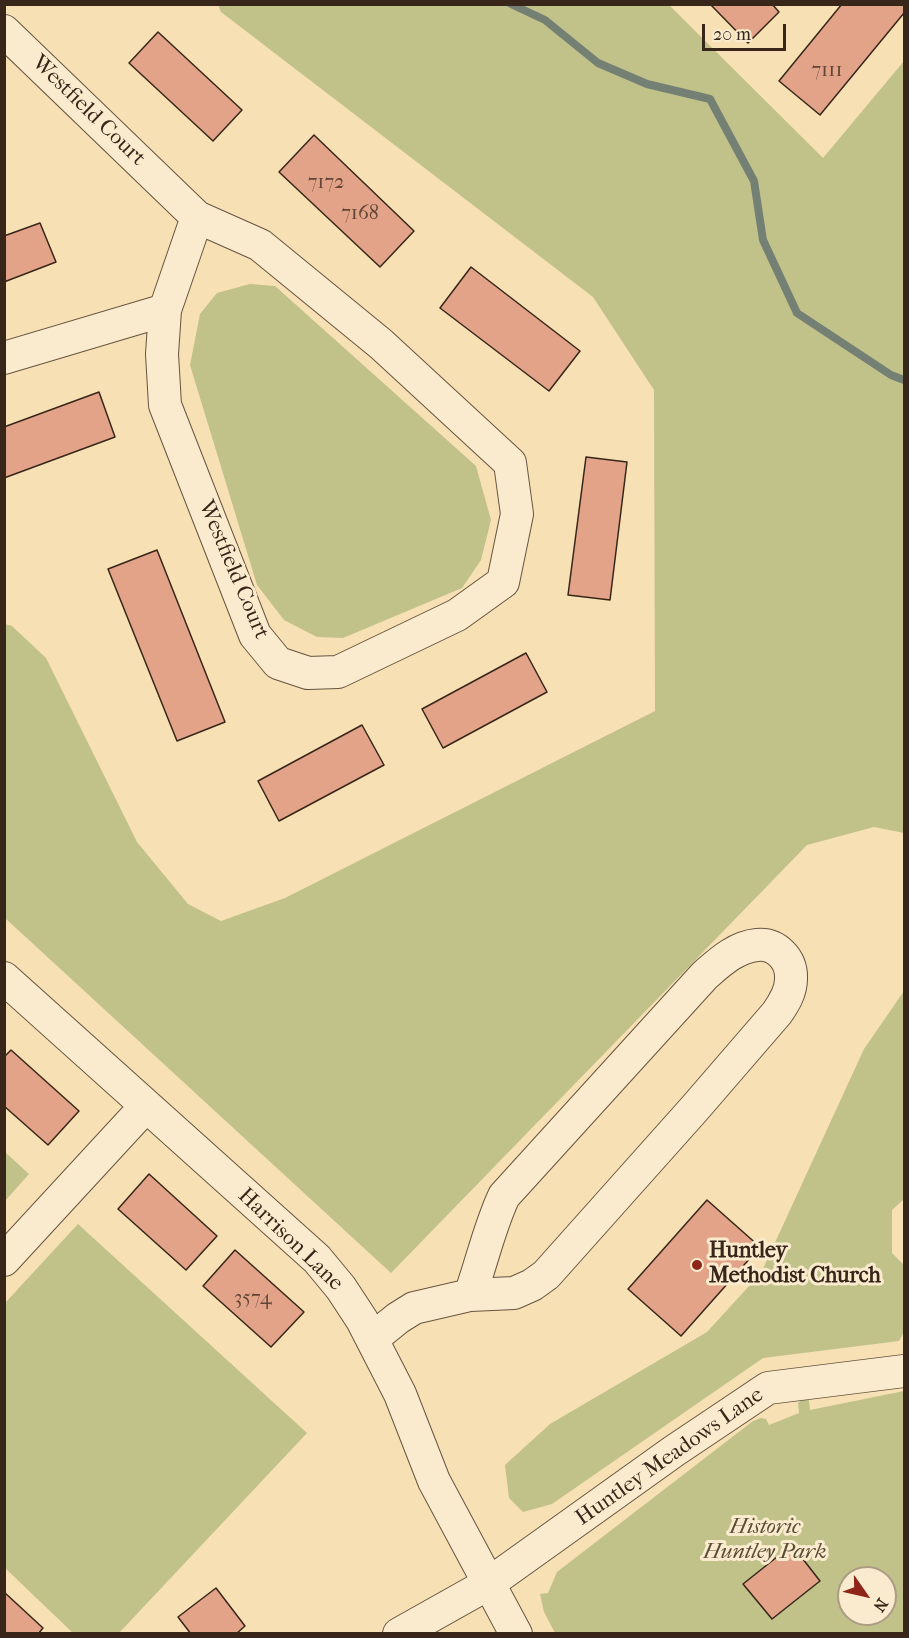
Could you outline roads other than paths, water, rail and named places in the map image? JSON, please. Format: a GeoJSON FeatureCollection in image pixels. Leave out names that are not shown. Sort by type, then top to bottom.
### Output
{"type":"FeatureCollection","features":[{"type":"Feature","properties":{"kind":"street","name":"Westfield Court"},"geometry":{"type":"LineString","coordinates":[[4,30],[198,217],[260,245],[381,344],[510,463],[517,514],[503,582],[457,615],[338,672],[308,673],[278,663],[255,635],[165,405],[162,354],[165,310],[198,217]]}},
{"type":"Feature","properties":{"kind":"street"},"geometry":{"type":"LineString","coordinates":[[4,358],[165,310]]}},
{"type":"Feature","properties":{"kind":"street"},"geometry":{"type":"LineString","coordinates":[[372,1339],[414,1308],[470,1295],[514,1293],[532,1285],[546,1275],[688,1117],[777,1013],[787,997],[791,979],[789,965],[783,954],[770,945],[755,945],[723,959],[705,975],[504,1196],[495,1215],[482,1263],[470,1295]]}},
{"type":"Feature","properties":{"kind":"street","name":"Harrison Lane"},"geometry":{"type":"LineString","coordinates":[[4,978],[317,1260],[341,1287],[372,1339],[400,1394],[434,1481],[516,1634]]}},
{"type":"Feature","properties":{"kind":"street"},"geometry":{"type":"LineString","coordinates":[[4,1260],[146,1106]]}},
{"type":"Feature","properties":{"kind":"street","name":"Huntley Meadows Lane"},"geometry":{"type":"LineString","coordinates":[[399,1634],[488,1584],[674,1451],[768,1388],[904,1371]]}},
{"type":"Feature","properties":{"kind":"waterway"},"geometry":{"type":"LineString","coordinates":[[511,4],[545,20],[598,63],[647,84],[710,99],[754,181],[763,240],[797,313],[891,375],[904,380]]}},
{"type":"Feature","properties":{"kind":"place","name":"Huntley Methodist Church"},"geometry":{"type":"Point","coordinates":[697,1265]}},
{"type":"Feature","properties":{"kind":"park label","name":"Historic Huntley Park"},"geometry":{"type":"Point","coordinates":[765,1540]}}]}
